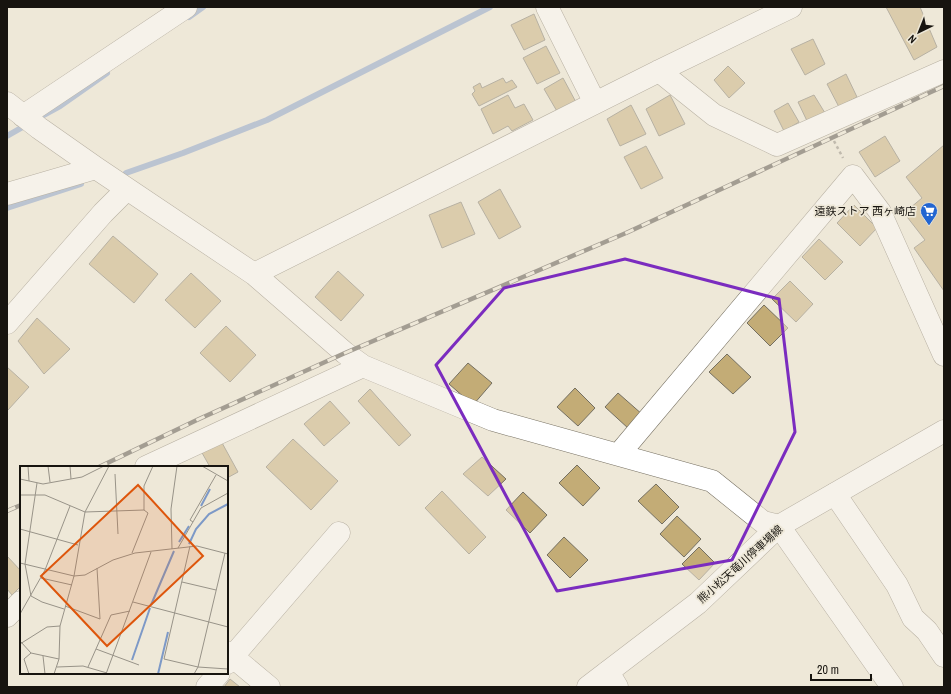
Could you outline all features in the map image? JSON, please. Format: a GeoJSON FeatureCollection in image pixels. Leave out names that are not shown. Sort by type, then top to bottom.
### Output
{"type":"FeatureCollection","features":[{"type":"Feature","properties":{"kind":"street"},"geometry":{"type":"LineString","coordinates":[[186,7],[23,116],[96,168],[254,274],[345,354],[363,366],[493,420],[712,481],[763,522],[779,526],[892,687]]}},
{"type":"Feature","properties":{"kind":"street"},"geometry":{"type":"LineString","coordinates":[[547,7],[594,103]]}},
{"type":"Feature","properties":{"kind":"street"},"geometry":{"type":"LineString","coordinates":[[254,274],[594,103],[791,7]]}},
{"type":"Feature","properties":{"kind":"street"},"geometry":{"type":"LineString","coordinates":[[659,71],[714,115],[777,145],[944,71]]}},
{"type":"Feature","properties":{"kind":"street"},"geometry":{"type":"LineString","coordinates":[[7,194],[96,168]]}},
{"type":"Feature","properties":{"kind":"street"},"geometry":{"type":"LineString","coordinates":[[619,454],[853,176],[880,212],[944,355]]}},
{"type":"Feature","properties":{"kind":"street"},"geometry":{"type":"LineString","coordinates":[[7,323],[103,213],[127,189]]}},
{"type":"Feature","properties":{"kind":"street"},"geometry":{"type":"LineString","coordinates":[[148,466],[363,366]]}},
{"type":"Feature","properties":{"kind":"street","name":"熊小松天竜川停車場線"},"geometry":{"type":"LineString","coordinates":[[588,687],[612,680],[698,603],[779,526],[944,431]]}},
{"type":"Feature","properties":{"kind":"street"},"geometry":{"type":"LineString","coordinates":[[835,494],[897,585],[913,618],[927,631],[944,656]]}},
{"type":"Feature","properties":{"kind":"street"},"geometry":{"type":"LineString","coordinates":[[269,687],[229,657],[340,533]]}},
{"type":"Feature","properties":{"kind":"street"},"geometry":{"type":"LineString","coordinates":[[7,616],[20,603]]}},
{"type":"Feature","properties":{"kind":"street"},"geometry":{"type":"LineString","coordinates":[[208,687],[218,674]]}},
{"type":"Feature","properties":{"kind":"path"},"geometry":{"type":"LineString","coordinates":[[825,124],[853,176]]}},
{"type":"Feature","properties":{"kind":"highlighted area"},"geometry":{"type":"Polygon","coordinates":[[[625,259],[779,299],[795,432],[732,560],[557,591],[436,365],[504,288],[625,259]]]}},
{"type":"Feature","properties":{"kind":"building"},"geometry":{"type":"Polygon","coordinates":[[[886,7],[920,7],[937,47],[914,60],[886,7]]]}},
{"type":"Feature","properties":{"kind":"building"},"geometry":{"type":"Polygon","coordinates":[[[534,14],[545,40],[524,50],[511,25],[534,14]]]}},
{"type":"Feature","properties":{"kind":"building"},"geometry":{"type":"Polygon","coordinates":[[[813,39],[825,64],[805,75],[791,49],[813,39]]]}},
{"type":"Feature","properties":{"kind":"building"},"geometry":{"type":"Polygon","coordinates":[[[546,46],[560,73],[537,84],[523,58],[546,46]]]}},
{"type":"Feature","properties":{"kind":"building"},"geometry":{"type":"Polygon","coordinates":[[[728,66],[745,83],[729,98],[714,80],[728,66]]]}},
{"type":"Feature","properties":{"kind":"building"},"geometry":{"type":"Polygon","coordinates":[[[846,74],[857,97],[839,107],[827,84],[846,74]]]}},
{"type":"Feature","properties":{"kind":"building"},"geometry":{"type":"Polygon","coordinates":[[[503,78],[506,83],[512,80],[517,87],[479,106],[472,94],[475,91],[473,87],[480,83],[482,88],[503,78]]]}},
{"type":"Feature","properties":{"kind":"building"},"geometry":{"type":"Polygon","coordinates":[[[563,78],[577,104],[558,113],[544,89],[563,78]]]}},
{"type":"Feature","properties":{"kind":"building"},"geometry":{"type":"Polygon","coordinates":[[[508,95],[515,108],[524,104],[533,120],[512,131],[508,126],[493,134],[481,109],[508,95]]]}},
{"type":"Feature","properties":{"kind":"building"},"geometry":{"type":"Polygon","coordinates":[[[670,95],[685,124],[659,136],[646,109],[670,95]]]}},
{"type":"Feature","properties":{"kind":"building"},"geometry":{"type":"Polygon","coordinates":[[[814,95],[825,113],[808,123],[798,102],[814,95]]]}},
{"type":"Feature","properties":{"kind":"building"},"geometry":{"type":"Polygon","coordinates":[[[788,103],[799,122],[784,131],[774,111],[788,103]]]}},
{"type":"Feature","properties":{"kind":"building"},"geometry":{"type":"Polygon","coordinates":[[[631,105],[646,134],[620,146],[607,119],[631,105]]]}},
{"type":"Feature","properties":{"kind":"building"},"geometry":{"type":"Polygon","coordinates":[[[885,136],[900,161],[875,177],[859,152],[885,136]]]}},
{"type":"Feature","properties":{"kind":"building","name":"遠鉄ストア 西ヶ崎店"},"geometry":{"type":"Polygon","coordinates":[[[944,145],[944,291],[914,248],[925,240],[904,213],[922,198],[906,177],[944,145]]]}},
{"type":"Feature","properties":{"kind":"building"},"geometry":{"type":"Polygon","coordinates":[[[646,146],[663,178],[641,189],[624,157],[646,146]]]}},
{"type":"Feature","properties":{"kind":"building"},"geometry":{"type":"Polygon","coordinates":[[[500,189],[521,227],[499,239],[478,202],[500,189]]]}},
{"type":"Feature","properties":{"kind":"building"},"geometry":{"type":"Polygon","coordinates":[[[461,202],[475,234],[442,248],[429,215],[461,202]]]}},
{"type":"Feature","properties":{"kind":"building"},"geometry":{"type":"Polygon","coordinates":[[[854,205],[877,228],[860,246],[837,223],[854,205]]]}},
{"type":"Feature","properties":{"kind":"building"},"geometry":{"type":"Polygon","coordinates":[[[113,236],[158,274],[134,303],[89,264],[113,236]]]}},
{"type":"Feature","properties":{"kind":"building"},"geometry":{"type":"Polygon","coordinates":[[[819,239],[843,262],[825,280],[802,257],[819,239]]]}},
{"type":"Feature","properties":{"kind":"building"},"geometry":{"type":"Polygon","coordinates":[[[338,271],[364,295],[341,321],[315,297],[338,271]]]}},
{"type":"Feature","properties":{"kind":"building"},"geometry":{"type":"Polygon","coordinates":[[[191,273],[221,301],[195,328],[165,300],[191,273]]]}},
{"type":"Feature","properties":{"kind":"building"},"geometry":{"type":"Polygon","coordinates":[[[790,281],[813,304],[796,322],[772,299],[790,281]]]}},
{"type":"Feature","properties":{"kind":"building"},"geometry":{"type":"Polygon","coordinates":[[[764,305],[788,328],[770,346],[747,323],[764,305]]]}},
{"type":"Feature","properties":{"kind":"building"},"geometry":{"type":"Polygon","coordinates":[[[37,318],[70,349],[44,374],[18,341],[37,318]]]}},
{"type":"Feature","properties":{"kind":"building"},"geometry":{"type":"Polygon","coordinates":[[[226,326],[256,355],[230,382],[200,353],[226,326]]]}},
{"type":"Feature","properties":{"kind":"building"},"geometry":{"type":"Polygon","coordinates":[[[727,354],[751,377],[733,394],[709,372],[727,354]]]}},
{"type":"Feature","properties":{"kind":"building"},"geometry":{"type":"Polygon","coordinates":[[[468,363],[492,383],[473,405],[449,384],[468,363]]]}},
{"type":"Feature","properties":{"kind":"building"},"geometry":{"type":"Polygon","coordinates":[[[7,367],[29,387],[8,410],[7,409],[7,367]]]}},
{"type":"Feature","properties":{"kind":"building"},"geometry":{"type":"Polygon","coordinates":[[[575,388],[595,408],[578,426],[557,407],[575,388]]]}},
{"type":"Feature","properties":{"kind":"building"},"geometry":{"type":"Polygon","coordinates":[[[370,389],[411,435],[399,446],[358,401],[370,389]]]}},
{"type":"Feature","properties":{"kind":"building"},"geometry":{"type":"Polygon","coordinates":[[[618,393],[643,415],[629,429],[605,407],[618,393]]]}},
{"type":"Feature","properties":{"kind":"building"},"geometry":{"type":"Polygon","coordinates":[[[330,401],[350,423],[324,446],[304,424],[330,401]]]}},
{"type":"Feature","properties":{"kind":"building"},"geometry":{"type":"Polygon","coordinates":[[[293,439],[338,481],[311,510],[266,467],[293,439]]]}},
{"type":"Feature","properties":{"kind":"building"},"geometry":{"type":"Polygon","coordinates":[[[221,441],[238,472],[228,477],[228,466],[209,466],[201,451],[221,441]]]}},
{"type":"Feature","properties":{"kind":"building"},"geometry":{"type":"Polygon","coordinates":[[[482,457],[506,479],[488,496],[463,474],[482,457]]]}},
{"type":"Feature","properties":{"kind":"building"},"geometry":{"type":"Polygon","coordinates":[[[577,465],[600,488],[583,506],[559,483],[577,465]]]}},
{"type":"Feature","properties":{"kind":"building"},"geometry":{"type":"Polygon","coordinates":[[[656,484],[679,507],[662,524],[638,501],[656,484]]]}},
{"type":"Feature","properties":{"kind":"building"},"geometry":{"type":"Polygon","coordinates":[[[442,491],[486,537],[469,554],[425,508],[442,491]]]}},
{"type":"Feature","properties":{"kind":"building"},"geometry":{"type":"Polygon","coordinates":[[[523,492],[547,515],[530,533],[506,510],[523,492]]]}},
{"type":"Feature","properties":{"kind":"building"},"geometry":{"type":"Polygon","coordinates":[[[677,516],[701,539],[684,557],[660,534],[677,516]]]}},
{"type":"Feature","properties":{"kind":"building"},"geometry":{"type":"Polygon","coordinates":[[[564,537],[588,560],[570,578],[547,555],[564,537]]]}},
{"type":"Feature","properties":{"kind":"building"},"geometry":{"type":"Polygon","coordinates":[[[699,547],[715,563],[699,580],[682,564],[699,547]]]}},
{"type":"Feature","properties":{"kind":"building"},"geometry":{"type":"Polygon","coordinates":[[[7,556],[20,570],[20,587],[12,595],[7,589],[7,556]]]}},
{"type":"Feature","properties":{"kind":"building"},"geometry":{"type":"Polygon","coordinates":[[[230,679],[240,687],[224,687],[230,679]]]}},
{"type":"Feature","properties":{"kind":"waterway"},"geometry":{"type":"LineString","coordinates":[[189,17],[203,7]]}},
{"type":"Feature","properties":{"kind":"waterway"},"geometry":{"type":"LineString","coordinates":[[126,173],[183,153],[267,120],[490,7]]}},
{"type":"Feature","properties":{"kind":"waterway"},"geometry":{"type":"LineString","coordinates":[[38,118],[60,106],[107,73]]}},
{"type":"Feature","properties":{"kind":"waterway"},"geometry":{"type":"LineString","coordinates":[[7,136],[28,124]]}},
{"type":"Feature","properties":{"kind":"waterway"},"geometry":{"type":"LineString","coordinates":[[7,208],[81,184]]}},
{"type":"Feature","properties":{"kind":"railway"},"geometry":{"type":"LineString","coordinates":[[101,466],[199,419],[345,353],[626,233],[944,86]]}},
{"type":"Feature","properties":{"kind":"railway"},"geometry":{"type":"LineString","coordinates":[[7,511],[20,505]]}},
{"type":"Feature","properties":{"kind":"place","name":"遠鉄ストア 西ヶ崎店"},"geometry":{"type":"Point","coordinates":[929,226]}}]}
